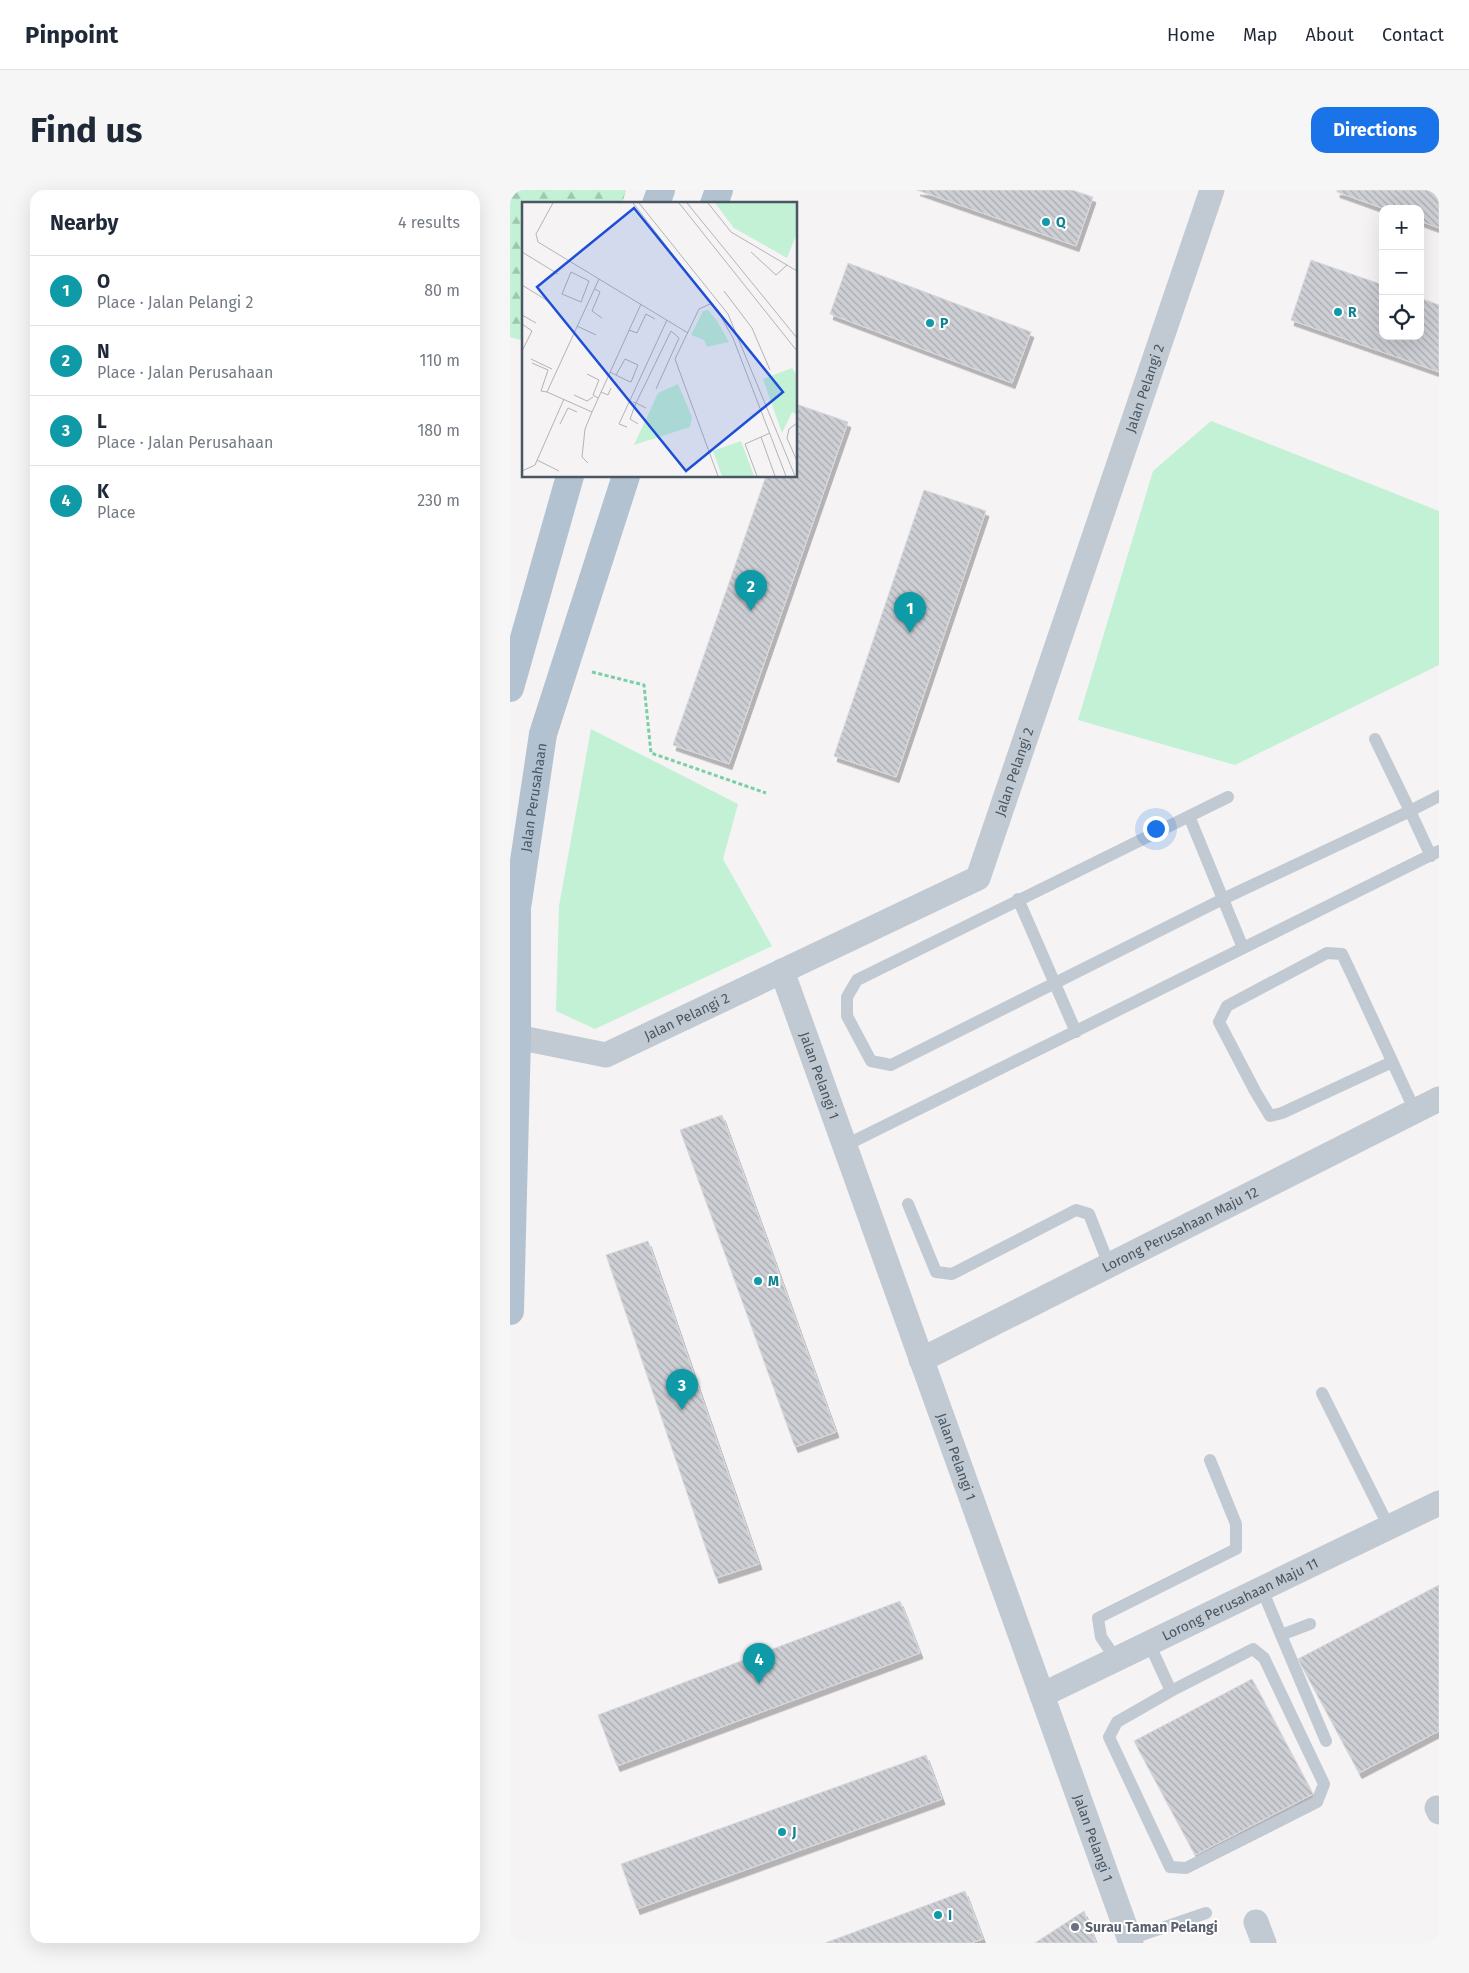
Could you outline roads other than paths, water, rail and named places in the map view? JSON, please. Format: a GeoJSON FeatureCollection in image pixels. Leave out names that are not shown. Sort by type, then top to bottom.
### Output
{"type":"FeatureCollection","features":[{"type":"Feature","properties":{"kind":"main road"},"geometry":{"type":"LineString","coordinates":[[657,202],[661,190]]}},
{"type":"Feature","properties":{"kind":"main road"},"geometry":{"type":"LineString","coordinates":[[715,202],[719,190]]}},
{"type":"Feature","properties":{"kind":"main road"},"geometry":{"type":"LineString","coordinates":[[510,688],[569,478]]}},
{"type":"Feature","properties":{"kind":"main road","name":"Jalan Perusahaan"},"geometry":{"type":"LineString","coordinates":[[510,1311],[517,1037],[517,908],[543,734],[625,478]]}},
{"type":"Feature","properties":{"kind":"street","name":"Jalan Pelangi 2"},"geometry":{"type":"LineString","coordinates":[[517,1037],[606,1055],[978,878],[1212,190]]}},
{"type":"Feature","properties":{"kind":"street","name":"Jalan Pelangi 1"},"geometry":{"type":"LineString","coordinates":[[782,971],[1131,1941]]}},
{"type":"Feature","properties":{"kind":"street","name":"Lorong Perusahaan Maju 12"},"geometry":{"type":"LineString","coordinates":[[921,1360],[1439,1099]]}},
{"type":"Feature","properties":{"kind":"street","name":"Lorong Perusahaan Maju 11"},"geometry":{"type":"LineString","coordinates":[[1042,1695],[1439,1503]]}},
{"type":"Feature","properties":{"kind":"lane"},"geometry":{"type":"LineString","coordinates":[[844,1146],[1435,854],[1410,811],[1375,740]]}},
{"type":"Feature","properties":{"kind":"lane"},"geometry":{"type":"LineString","coordinates":[[1228,797],[857,980],[847,997],[847,1016],[871,1061],[890,1065],[1223,899],[1439,796]]}},
{"type":"Feature","properties":{"kind":"lane"},"geometry":{"type":"LineString","coordinates":[[1189,816],[1243,948]]}},
{"type":"Feature","properties":{"kind":"lane"},"geometry":{"type":"LineString","coordinates":[[1018,900],[1076,1032]]}},
{"type":"Feature","properties":{"kind":"lane"},"geometry":{"type":"LineString","coordinates":[[1392,1062],[1282,1114],[1270,1116],[1219,1022],[1227,1006],[1327,953],[1342,954],[1415,1111]]}},
{"type":"Feature","properties":{"kind":"lane"},"geometry":{"type":"LineString","coordinates":[[908,1204],[936,1272],[952,1274],[1076,1210],[1089,1214],[1109,1265]]}},
{"type":"Feature","properties":{"kind":"lane"},"geometry":{"type":"LineString","coordinates":[[1322,1393],[1389,1527]]}},
{"type":"Feature","properties":{"kind":"lane"},"geometry":{"type":"LineString","coordinates":[[1116,1659],[1101,1637],[1098,1618],[1236,1549],[1236,1524],[1210,1460]]}},
{"type":"Feature","properties":{"kind":"lane"},"geometry":{"type":"LineString","coordinates":[[1262,1589],[1326,1740]]}},
{"type":"Feature","properties":{"kind":"lane"},"geometry":{"type":"LineString","coordinates":[[1281,1635],[1310,1624]]}},
{"type":"Feature","properties":{"kind":"lane"},"geometry":{"type":"LineString","coordinates":[[1149,1643],[1171,1691]]}},
{"type":"Feature","properties":{"kind":"lane"},"geometry":{"type":"LineString","coordinates":[[1253,1650],[1264,1658],[1324,1784],[1317,1802],[1186,1868],[1170,1867],[1109,1737],[1117,1722],[1171,1691],[1253,1650]]}},
{"type":"Feature","properties":{"kind":"lane"},"geometry":{"type":"LineString","coordinates":[[1131,1941],[1206,1912]]}},
{"type":"Feature","properties":{"kind":"place","name":"Q"},"geometry":{"type":"Point","coordinates":[1046,222]}},
{"type":"Feature","properties":{"kind":"place","name":"R"},"geometry":{"type":"Point","coordinates":[1338,312]}},
{"type":"Feature","properties":{"kind":"place","name":"P"},"geometry":{"type":"Point","coordinates":[930,323]}},
{"type":"Feature","properties":{"kind":"place","name":"N"},"geometry":{"type":"Point","coordinates":[751,611]}},
{"type":"Feature","properties":{"kind":"place","name":"O"},"geometry":{"type":"Point","coordinates":[910,633]}},
{"type":"Feature","properties":{"kind":"place","name":"M"},"geometry":{"type":"Point","coordinates":[758,1281]}},
{"type":"Feature","properties":{"kind":"place","name":"L"},"geometry":{"type":"Point","coordinates":[682,1410]}},
{"type":"Feature","properties":{"kind":"place","name":"K"},"geometry":{"type":"Point","coordinates":[759,1684]}},
{"type":"Feature","properties":{"kind":"place","name":"J"},"geometry":{"type":"Point","coordinates":[782,1832]}},
{"type":"Feature","properties":{"kind":"place","name":"I"},"geometry":{"type":"Point","coordinates":[938,1915]}},
{"type":"Feature","properties":{"kind":"place","name":"Surau Taman Pelangi"},"geometry":{"type":"Point","coordinates":[1075,1927]}}]}
